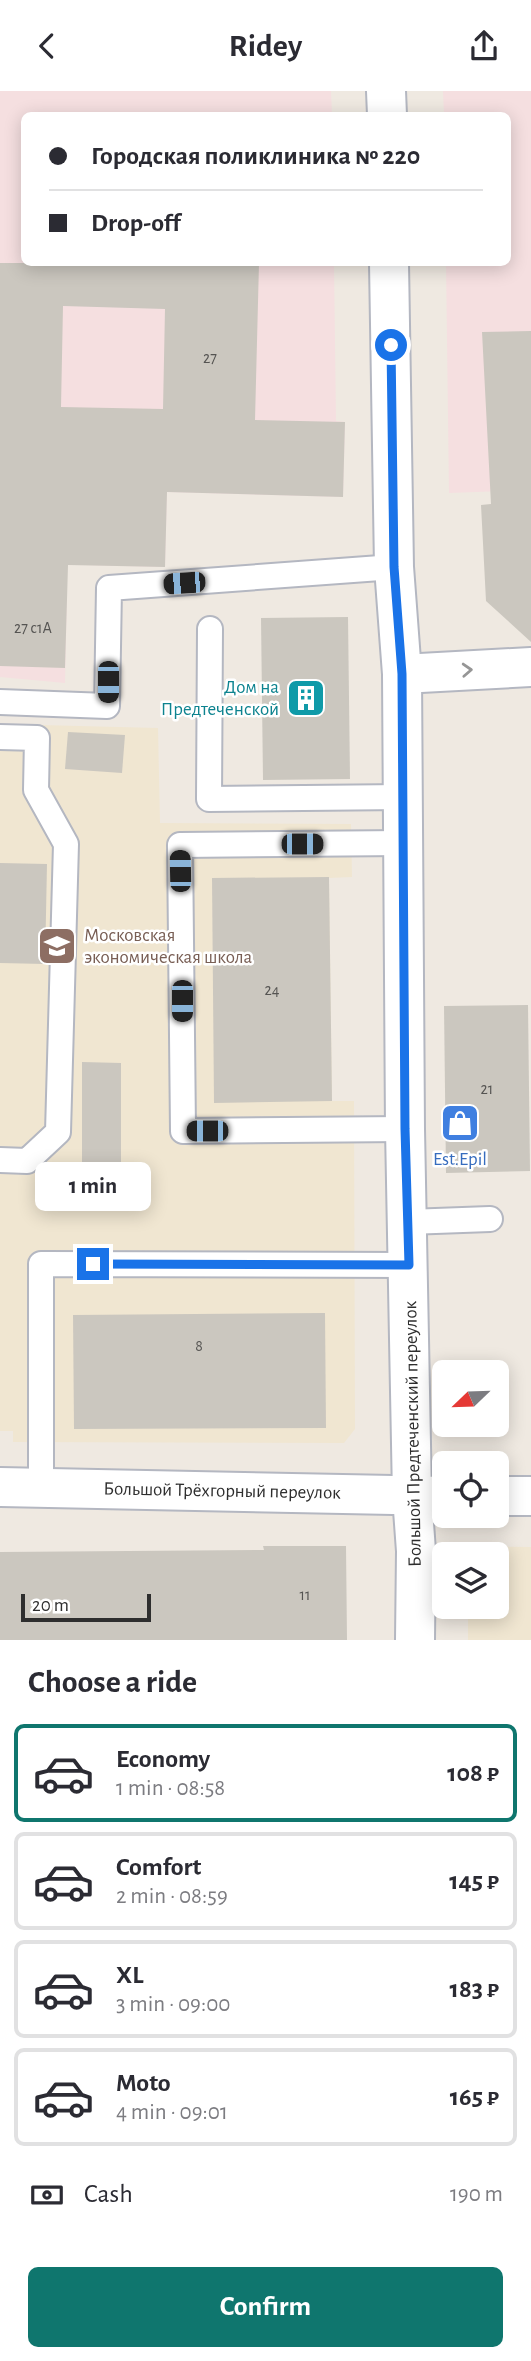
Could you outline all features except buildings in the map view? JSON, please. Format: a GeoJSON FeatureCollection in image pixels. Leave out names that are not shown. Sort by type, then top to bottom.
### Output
{"type":"FeatureCollection","features":[{"type":"Feature","properties":{"kind":"street"},"geometry":{"type":"LineString","coordinates":[[386,91],[387,112]]}},
{"type":"Feature","properties":{"kind":"street","name":"Большой Предтеченский переулок"},"geometry":{"type":"LineString","coordinates":[[389,266],[394,567],[402,674],[405,1129],[409,1265],[428,1496],[416,1551],[415,1640]]}},
{"type":"Feature","properties":{"kind":"street"},"geometry":{"type":"LineString","coordinates":[[402,674],[531,667]]}},
{"type":"Feature","properties":{"kind":"street","name":"Большой Трёхгорный переулок"},"geometry":{"type":"LineString","coordinates":[[0,1487],[428,1496]]}},
{"type":"Feature","properties":{"kind":"street"},"geometry":{"type":"LineString","coordinates":[[509,1496],[531,1496]]}},
{"type":"Feature","properties":{"kind":"lane"},"geometry":{"type":"LineString","coordinates":[[0,702],[107,706],[108,588],[394,567]]}},
{"type":"Feature","properties":{"kind":"lane"},"geometry":{"type":"LineString","coordinates":[[210,629],[209,799],[404,797]]}},
{"type":"Feature","properties":{"kind":"lane"},"geometry":{"type":"LineString","coordinates":[[0,737],[37,738],[36,790],[66,844],[58,1132],[27,1161],[0,1160]]}},
{"type":"Feature","properties":{"kind":"lane"},"geometry":{"type":"LineString","coordinates":[[404,843],[180,845],[183,1131],[405,1129]]}},
{"type":"Feature","properties":{"kind":"lane"},"geometry":{"type":"LineString","coordinates":[[408,1222],[490,1219]]}},
{"type":"Feature","properties":{"kind":"lane"},"geometry":{"type":"LineString","coordinates":[[41,1487],[41,1264],[409,1265]]}},
{"type":"Feature","properties":{"kind":"shaded area"},"geometry":{"type":"Polygon","coordinates":[[[0,91],[331,91],[332,112],[21,112],[21,266],[334,266],[336,421],[345,422],[343,497],[167,492],[165,567],[45,564],[44,590],[67,591],[65,683],[0,677],[0,91]]]}},
{"type":"Feature","properties":{"kind":"shaded area"},"geometry":{"type":"Polygon","coordinates":[[[443,91],[531,91],[531,490],[449,493],[446,266],[511,266],[511,112],[444,112],[443,91]]]}},
{"type":"Feature","properties":{"kind":"shaded area"},"geometry":{"type":"Polygon","coordinates":[[[0,724],[158,728],[160,823],[351,824],[352,877],[329,878],[332,1101],[354,1101],[355,1429],[344,1443],[13,1442],[13,1431],[0,1431],[0,724]]]}},
{"type":"Feature","properties":{"kind":"shaded area"},"geometry":{"type":"Polygon","coordinates":[[[509,1547],[531,1547],[531,1640],[468,1640],[468,1619],[509,1619],[509,1547]]]}},
{"type":"Feature","properties":{"kind":"place","name":"Дом на Предтеченской"},"geometry":{"type":"Point","coordinates":[306,698]}},
{"type":"Feature","properties":{"kind":"place","name":"Московская экономическая школа"},"geometry":{"type":"Point","coordinates":[57,946]}},
{"type":"Feature","properties":{"kind":"place","name":"Est.Epil"},"geometry":{"type":"Point","coordinates":[460,1123]}},
{"type":"Feature","properties":{"kind":"route"},"geometry":{"type":"LineString","coordinates":[[93,1264],[409,1265],[405,1129],[402,674],[394,567],[391,345]]}}]}
